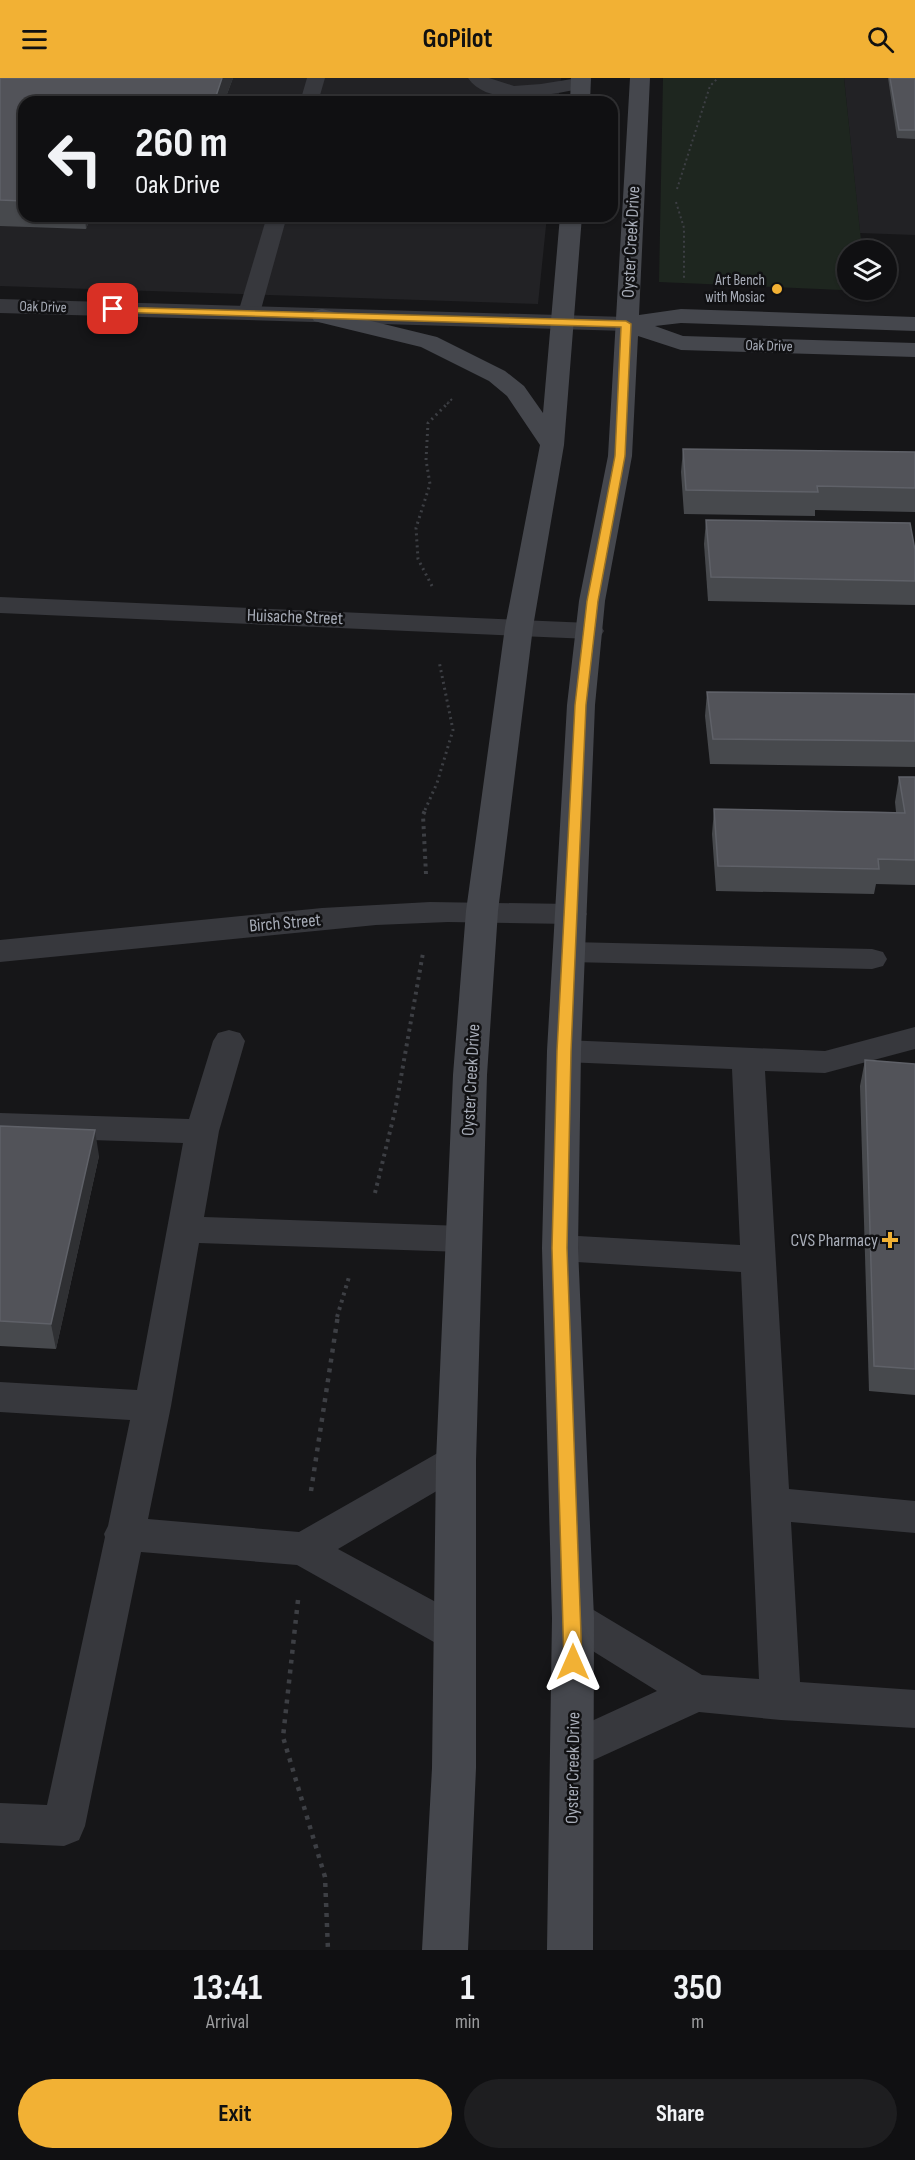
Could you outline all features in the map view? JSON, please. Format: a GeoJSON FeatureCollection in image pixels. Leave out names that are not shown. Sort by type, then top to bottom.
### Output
{"type":"FeatureCollection","features":[{"type":"Feature","properties":{"kind":"main road","name":"Oyster Creek Drive"},"geometry":{"type":"LineString","coordinates":[[570,1950],[574,1750],[573,1618],[560,1248],[564,1051],[580,705],[592,601],[620,456],[640,78]]}},
{"type":"Feature","properties":{"kind":"main road","name":"Oyster Creek Drive"},"geometry":{"type":"LineString","coordinates":[[445,1950],[454,1768],[456,1461],[463,1239],[470,1075],[482,911],[519,627],[552,445],[571,222]]}},
{"type":"Feature","properties":{"kind":"main road"},"geometry":{"type":"LineString","coordinates":[[322,316],[429,342],[497,376],[516,391],[552,445]]}},
{"type":"Feature","properties":{"kind":"main road","name":"Oak Drive"},"geometry":{"type":"LineString","coordinates":[[626,324],[681,316],[915,324]]}},
{"type":"Feature","properties":{"kind":"main road","name":"Oak Drive"},"geometry":{"type":"LineString","coordinates":[[626,324],[681,343],[915,350]]}},
{"type":"Feature","properties":{"kind":"street","name":"Oak Drive"},"geometry":{"type":"LineString","coordinates":[[0,306],[626,324]]}},
{"type":"Feature","properties":{"kind":"street","name":"Huisache Street"},"geometry":{"type":"LineString","coordinates":[[0,605],[590,630]]}},
{"type":"Feature","properties":{"kind":"street","name":"Birch Street"},"geometry":{"type":"LineString","coordinates":[[0,951],[64,947],[267,924],[428,912],[571,914]]}},
{"type":"Feature","properties":{"kind":"lane"},"geometry":{"type":"LineString","coordinates":[[311,96],[316,78]]}},
{"type":"Feature","properties":{"kind":"lane"},"geometry":{"type":"LineString","coordinates":[[477,78],[494,89],[511,91],[581,88]]}},
{"type":"Feature","properties":{"kind":"lane"},"geometry":{"type":"LineString","coordinates":[[249,313],[275,222]]}},
{"type":"Feature","properties":{"kind":"lane"},"geometry":{"type":"LineString","coordinates":[[570,952],[872,959]]}},
{"type":"Feature","properties":{"kind":"lane"},"geometry":{"type":"LineString","coordinates":[[564,1051],[825,1062],[915,1038]]}},
{"type":"Feature","properties":{"kind":"lane"},"geometry":{"type":"LineString","coordinates":[[0,1823],[64,1826],[123,1534],[152,1406],[202,1131],[229,1041]]}},
{"type":"Feature","properties":{"kind":"lane"},"geometry":{"type":"LineString","coordinates":[[748,1057],[781,1701]]}},
{"type":"Feature","properties":{"kind":"lane"},"geometry":{"type":"LineString","coordinates":[[0,1125],[202,1131]]}},
{"type":"Feature","properties":{"kind":"lane"},"geometry":{"type":"LineString","coordinates":[[183,1229],[463,1239]]}},
{"type":"Feature","properties":{"kind":"lane"},"geometry":{"type":"LineString","coordinates":[[560,1248],[758,1259]]}},
{"type":"Feature","properties":{"kind":"lane"},"geometry":{"type":"LineString","coordinates":[[0,1397],[152,1406]]}},
{"type":"Feature","properties":{"kind":"lane"},"geometry":{"type":"LineString","coordinates":[[303,1549],[456,1461]]}},
{"type":"Feature","properties":{"kind":"lane"},"geometry":{"type":"LineString","coordinates":[[770,1504],[915,1517]]}},
{"type":"Feature","properties":{"kind":"lane"},"geometry":{"type":"LineString","coordinates":[[123,1534],[303,1549],[455,1633]]}},
{"type":"Feature","properties":{"kind":"lane"},"geometry":{"type":"LineString","coordinates":[[573,1618],[696,1693],[915,1709]]}},
{"type":"Feature","properties":{"kind":"lane"},"geometry":{"type":"LineString","coordinates":[[574,1750],[696,1693]]}},
{"type":"Feature","properties":{"kind":"path"},"geometry":{"type":"LineString","coordinates":[[227,95],[280,96]]}},
{"type":"Feature","properties":{"kind":"shaded area"},"geometry":{"type":"Polygon","coordinates":[[[0,78],[561,78],[559,96],[18,96],[18,222],[546,222],[538,304],[0,286],[0,78]]]}},
{"type":"Feature","properties":{"kind":"shaded area"},"geometry":{"type":"Polygon","coordinates":[[[663,78],[844,78],[861,240],[837,240],[837,290],[659,282],[663,78]]]}},
{"type":"Feature","properties":{"kind":"shaded area"},"geometry":{"type":"Polygon","coordinates":[[[844,78],[915,78],[915,235],[860,233],[844,78]]]}},
{"type":"Feature","properties":{"kind":"building"},"geometry":{"type":"Polygon","coordinates":[[[0,78],[222,78],[216,96],[18,96],[18,201],[0,200],[0,78]]]}},
{"type":"Feature","properties":{"kind":"building"},"geometry":{"type":"Polygon","coordinates":[[[890,78],[915,78],[915,130],[899,130],[890,78]]]}},
{"type":"Feature","properties":{"kind":"building"},"geometry":{"type":"Polygon","coordinates":[[[683,449],[915,452],[915,488],[817,486],[818,492],[686,490],[683,449]]]}},
{"type":"Feature","properties":{"kind":"building"},"geometry":{"type":"Polygon","coordinates":[[[706,520],[910,523],[915,550],[915,581],[711,577],[706,520]]]}},
{"type":"Feature","properties":{"kind":"building"},"geometry":{"type":"Polygon","coordinates":[[[707,692],[915,694],[915,741],[713,739],[707,692]]]}},
{"type":"Feature","properties":{"kind":"building"},"geometry":{"type":"Polygon","coordinates":[[[899,777],[915,777],[915,860],[878,859],[879,869],[718,866],[714,809],[905,813],[899,777]]]}},
{"type":"Feature","properties":{"kind":"building","name":"CVS Pharmacy"},"geometry":{"type":"Polygon","coordinates":[[[865,1060],[915,1064],[915,1369],[874,1366],[865,1060]]]}},
{"type":"Feature","properties":{"kind":"building"},"geometry":{"type":"Polygon","coordinates":[[[0,1126],[95,1130],[51,1324],[0,1321],[0,1126]]]}},
{"type":"Feature","properties":{"kind":"place","name":"Art Bench with Mosiac"},"geometry":{"type":"Point","coordinates":[777,289]}},
{"type":"Feature","properties":{"kind":"place","name":"CVS Pharmacy"},"geometry":{"type":"Point","coordinates":[890,1240]}},
{"type":"Feature","properties":{"kind":"route"},"geometry":{"type":"LineString","coordinates":[[113,309],[626,324],[620,456],[592,601],[580,705],[564,1051],[560,1248],[573,1662]]}}]}
